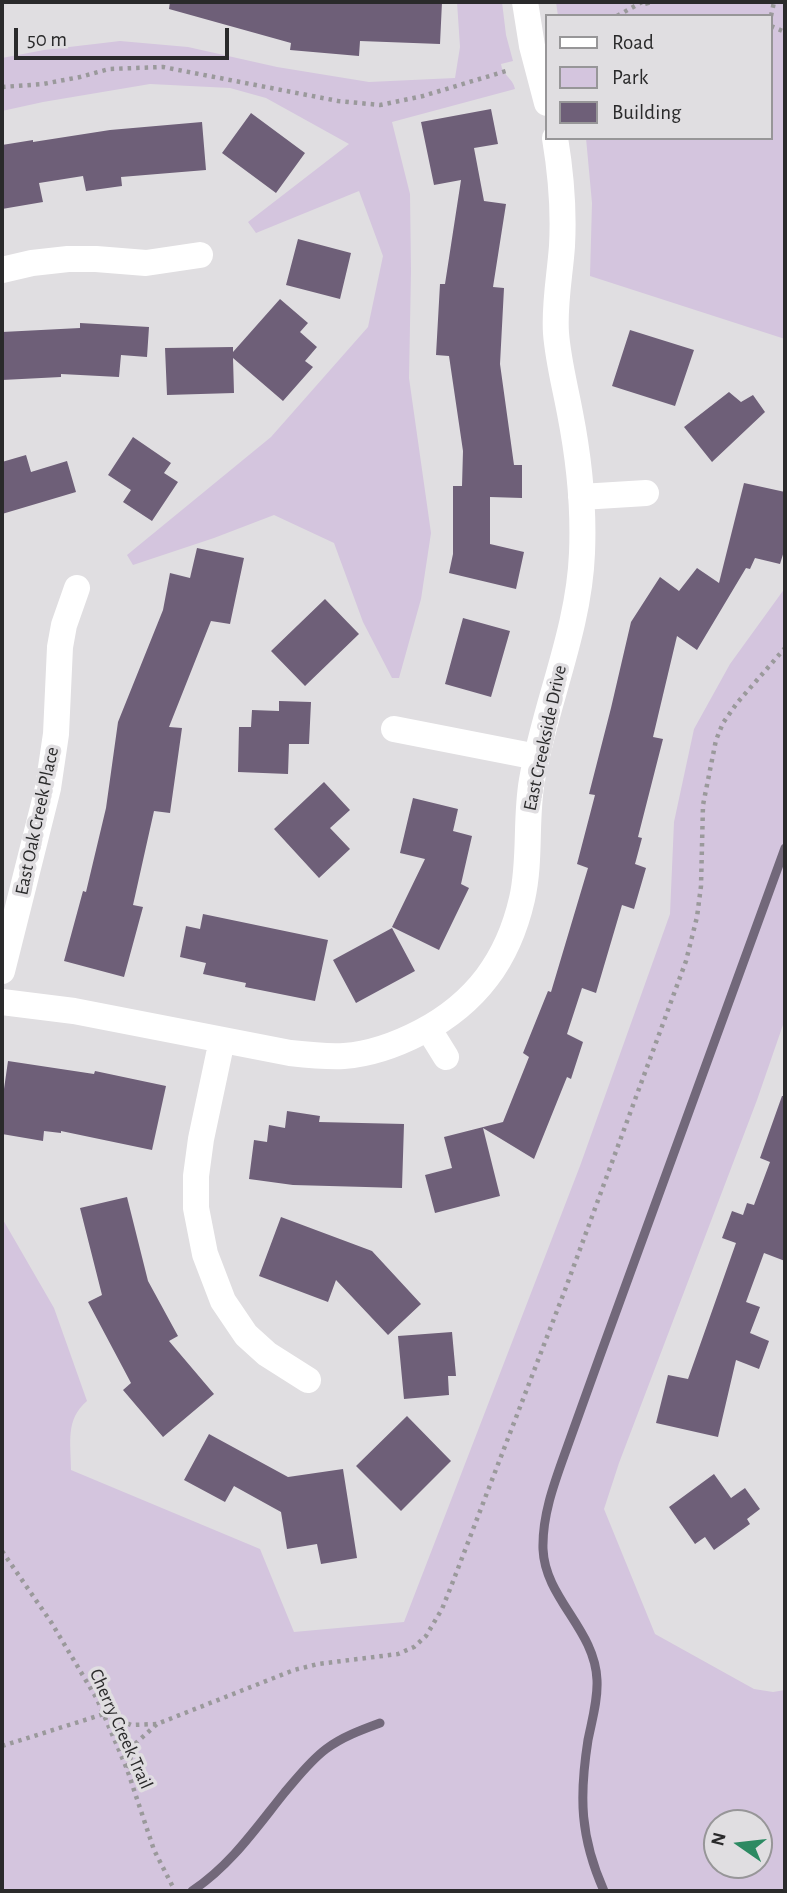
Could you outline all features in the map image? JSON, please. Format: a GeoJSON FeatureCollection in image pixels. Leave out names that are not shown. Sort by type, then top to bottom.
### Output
{"type":"FeatureCollection","features":[{"type":"Feature","properties":{"kind":"street"},"geometry":{"type":"LineString","coordinates":[[525,2],[532,46],[546,99]]}},
{"type":"Feature","properties":{"kind":"street","name":"East Creekside Drive"},"geometry":{"type":"LineString","coordinates":[[2,1002],[74,1011],[290,1053],[345,1056],[390,1047],[428,1028],[461,1006],[480,988],[501,956],[524,890],[528,805],[537,757],[575,608],[582,556],[581,497],[556,332],[563,218],[555,140]]}},
{"type":"Feature","properties":{"kind":"street"},"geometry":{"type":"LineString","coordinates":[[2,270],[68,259],[146,263],[200,256]]}},
{"type":"Feature","properties":{"kind":"street"},"geometry":{"type":"LineString","coordinates":[[581,497],[646,493]]}},
{"type":"Feature","properties":{"kind":"street","name":"East Oak Creek Place"},"geometry":{"type":"LineString","coordinates":[[2,971],[48,788],[56,734],[60,647],[64,625],[77,588]]}},
{"type":"Feature","properties":{"kind":"street"},"geometry":{"type":"LineString","coordinates":[[394,729],[537,757]]}},
{"type":"Feature","properties":{"kind":"street"},"geometry":{"type":"LineString","coordinates":[[428,1028],[446,1057]]}},
{"type":"Feature","properties":{"kind":"street"},"geometry":{"type":"LineString","coordinates":[[222,1040],[196,1176],[196,1209],[205,1254],[223,1301],[246,1335],[267,1354],[308,1380]]}},
{"type":"Feature","properties":{"kind":"path"},"geometry":{"type":"LineString","coordinates":[[621,14],[644,2],[649,10]]}},
{"type":"Feature","properties":{"kind":"path"},"geometry":{"type":"LineString","coordinates":[[2,87],[43,84],[109,69],[163,67],[338,101],[380,105],[423,96],[506,71]]}},
{"type":"Feature","properties":{"kind":"path"},"geometry":{"type":"LineString","coordinates":[[127,1769],[136,1743],[158,1724],[294,1670],[318,1664],[398,1654],[419,1644],[433,1626],[452,1584],[565,1290],[686,961],[700,894],[703,805],[719,730],[744,694],[785,648]]}},
{"type":"Feature","properties":{"kind":"path","name":"Cherry Creek Trail"},"geometry":{"type":"LineString","coordinates":[[2,1551],[73,1656],[104,1714],[127,1769],[154,1850],[175,1891]]}},
{"type":"Feature","properties":{"kind":"path"},"geometry":{"type":"LineString","coordinates":[[2,1746],[104,1714],[131,1725],[158,1724]]}},
{"type":"Feature","properties":{"kind":"green space"},"geometry":{"type":"Polygon","coordinates":[[[457,2],[502,2],[506,35],[513,61],[501,64],[515,89],[392,122],[410,194],[409,378],[431,533],[421,599],[399,678],[392,678],[363,622],[334,543],[274,515],[133,565],[127,555],[271,437],[368,327],[383,256],[359,191],[256,233],[248,222],[349,144],[266,98],[230,88],[150,84],[2,111],[2,58],[120,41],[188,47],[277,67],[369,82],[455,78],[460,47],[457,2]]]}},
{"type":"Feature","properties":{"kind":"green space"},"geometry":{"type":"Polygon","coordinates":[[[556,2],[785,2],[785,339],[590,276],[592,203],[586,140],[773,140],[773,14],[558,14],[556,2]]]}},
{"type":"Feature","properties":{"kind":"green space"},"geometry":{"type":"Polygon","coordinates":[[[785,588],[785,1019],[604,1509],[655,1634],[754,1689],[773,1692],[785,1690],[785,1891],[2,1891],[2,1218],[54,1308],[87,1401],[72,1424],[71,1470],[260,1549],[294,1632],[404,1622],[580,1166],[670,914],[674,822],[694,729],[730,664],[785,588]]]}},
{"type":"Feature","properties":{"kind":"building"},"geometry":{"type":"Polygon","coordinates":[[[170,2],[442,2],[440,44],[360,41],[359,56],[290,50],[291,43],[169,9],[170,2]]]}},
{"type":"Feature","properties":{"kind":"building"},"geometry":{"type":"Polygon","coordinates":[[[491,109],[498,144],[474,148],[484,201],[506,204],[493,287],[504,288],[500,364],[514,465],[522,465],[522,498],[490,497],[490,544],[524,552],[516,589],[449,573],[453,554],[453,486],[462,486],[463,451],[449,356],[436,355],[440,284],[445,284],[461,180],[434,185],[421,122],[491,109]]]}},
{"type":"Feature","properties":{"kind":"building"},"geometry":{"type":"Polygon","coordinates":[[[251,113],[305,153],[276,193],[222,153],[251,113]]]}},
{"type":"Feature","properties":{"kind":"building"},"geometry":{"type":"Polygon","coordinates":[[[202,122],[206,170],[121,177],[122,186],[86,191],[83,176],[39,183],[43,202],[2,209],[2,145],[110,130],[202,122]]]}},
{"type":"Feature","properties":{"kind":"building"},"geometry":{"type":"Polygon","coordinates":[[[298,239],[351,253],[340,299],[286,285],[298,239]]]}},
{"type":"Feature","properties":{"kind":"building"},"geometry":{"type":"Polygon","coordinates":[[[280,299],[308,323],[300,332],[317,347],[305,361],[313,367],[283,401],[233,358],[234,393],[167,395],[165,348],[233,347],[233,352],[280,299]]]}},
{"type":"Feature","properties":{"kind":"building"},"geometry":{"type":"Polygon","coordinates":[[[80,323],[149,327],[147,357],[121,355],[119,377],[61,374],[61,377],[2,380],[2,332],[80,328],[80,323]]]}},
{"type":"Feature","properties":{"kind":"building"},"geometry":{"type":"Polygon","coordinates":[[[630,330],[694,350],[675,406],[612,386],[630,330]]]}},
{"type":"Feature","properties":{"kind":"building"},"geometry":{"type":"Polygon","coordinates":[[[729,392],[741,402],[753,395],[765,412],[712,462],[684,427],[729,392]]]}},
{"type":"Feature","properties":{"kind":"building"},"geometry":{"type":"Polygon","coordinates":[[[133,437],[171,463],[164,473],[178,482],[152,521],[123,502],[131,490],[108,475],[133,437]]]}},
{"type":"Feature","properties":{"kind":"building"},"geometry":{"type":"Polygon","coordinates":[[[26,455],[31,472],[67,461],[76,492],[2,514],[2,462],[26,455]]]}},
{"type":"Feature","properties":{"kind":"building"},"geometry":{"type":"Polygon","coordinates":[[[744,483],[785,492],[785,548],[780,564],[755,558],[750,569],[746,568],[697,650],[677,636],[653,737],[663,739],[638,837],[642,838],[635,864],[646,868],[634,909],[622,905],[596,993],[582,988],[567,1034],[583,1042],[571,1079],[567,1077],[534,1159],[483,1128],[500,1196],[435,1213],[425,1175],[452,1168],[444,1137],[503,1122],[529,1057],[523,1053],[548,991],[551,992],[588,868],[577,864],[595,795],[589,794],[631,622],[660,577],[679,591],[697,568],[719,583],[744,483]]]}},
{"type":"Feature","properties":{"kind":"building"},"geometry":{"type":"Polygon","coordinates":[[[197,548],[244,558],[230,624],[211,621],[169,727],[182,728],[170,813],[154,811],[133,905],[143,907],[124,977],[64,961],[83,891],[86,892],[106,808],[118,722],[163,610],[170,573],[190,578],[197,548]]]}},
{"type":"Feature","properties":{"kind":"building"},"geometry":{"type":"Polygon","coordinates":[[[325,599],[359,634],[305,686],[271,651],[325,599]]]}},
{"type":"Feature","properties":{"kind":"building"},"geometry":{"type":"Polygon","coordinates":[[[463,618],[510,631],[491,697],[445,684],[463,618]]]}},
{"type":"Feature","properties":{"kind":"building"},"geometry":{"type":"Polygon","coordinates":[[[279,701],[311,702],[309,744],[289,744],[288,774],[238,772],[239,727],[251,727],[252,710],[279,711],[279,701]]]}},
{"type":"Feature","properties":{"kind":"building"},"geometry":{"type":"Polygon","coordinates":[[[324,782],[350,810],[330,828],[350,849],[319,878],[274,829],[324,782]]]}},
{"type":"Feature","properties":{"kind":"building"},"geometry":{"type":"Polygon","coordinates":[[[413,798],[458,809],[453,831],[472,836],[461,884],[469,888],[439,950],[392,927],[425,859],[400,853],[413,798]]]}},
{"type":"Feature","properties":{"kind":"building"},"geometry":{"type":"Polygon","coordinates":[[[203,914],[328,940],[315,1001],[245,987],[246,983],[203,974],[206,963],[180,957],[186,926],[200,929],[203,914]]]}},
{"type":"Feature","properties":{"kind":"building"},"geometry":{"type":"Polygon","coordinates":[[[392,928],[415,971],[356,1003],[333,960],[392,928]]]}},
{"type":"Feature","properties":{"kind":"building"},"geometry":{"type":"Polygon","coordinates":[[[8,1061],[94,1074],[95,1071],[166,1086],[152,1150],[61,1131],[44,1131],[43,1141],[2,1134],[2,1103],[8,1061]]]}},
{"type":"Feature","properties":{"kind":"building"},"geometry":{"type":"Polygon","coordinates":[[[782,1096],[785,1096],[785,1261],[764,1253],[746,1302],[760,1307],[750,1333],[769,1341],[759,1369],[736,1360],[718,1437],[656,1423],[668,1375],[688,1379],[736,1243],[722,1238],[732,1211],[743,1215],[747,1203],[754,1205],[770,1162],[760,1158],[782,1096]]]}},
{"type":"Feature","properties":{"kind":"building"},"geometry":{"type":"Polygon","coordinates":[[[287,1111],[320,1116],[319,1122],[404,1124],[402,1188],[293,1185],[249,1179],[254,1140],[267,1142],[269,1125],[285,1128],[287,1111]]]}},
{"type":"Feature","properties":{"kind":"building"},"geometry":{"type":"Polygon","coordinates":[[[127,1197],[148,1281],[178,1336],[169,1341],[214,1394],[163,1437],[123,1390],[131,1383],[88,1302],[102,1295],[80,1208],[127,1197]]]}},
{"type":"Feature","properties":{"kind":"building"},"geometry":{"type":"Polygon","coordinates":[[[281,1217],[372,1251],[421,1304],[388,1335],[336,1280],[328,1302],[259,1276],[281,1217]]]}},
{"type":"Feature","properties":{"kind":"building"},"geometry":{"type":"Polygon","coordinates":[[[452,1332],[456,1376],[448,1376],[449,1395],[404,1399],[398,1336],[452,1332]]]}},
{"type":"Feature","properties":{"kind":"building"},"geometry":{"type":"Polygon","coordinates":[[[407,1416],[451,1461],[401,1511],[356,1466],[407,1416]]]}},
{"type":"Feature","properties":{"kind":"building"},"geometry":{"type":"Polygon","coordinates":[[[209,1434],[288,1477],[343,1469],[357,1558],[321,1564],[317,1544],[287,1549],[281,1512],[234,1486],[225,1502],[184,1480],[209,1434]]]}},
{"type":"Feature","properties":{"kind":"building"},"geometry":{"type":"Polygon","coordinates":[[[714,1474],[731,1498],[745,1488],[760,1509],[747,1519],[750,1524],[714,1550],[705,1537],[695,1544],[669,1507],[714,1474]]]}},
{"type":"Feature","properties":{"kind":"waterway"},"geometry":{"type":"LineString","coordinates":[[604,1891],[590,1853],[583,1799],[585,1761],[597,1695],[597,1680],[588,1645],[560,1599],[546,1567],[543,1549],[545,1521],[560,1468],[785,848]]}},
{"type":"Feature","properties":{"kind":"waterway"},"geometry":{"type":"LineString","coordinates":[[192,1891],[231,1858],[299,1775],[320,1754],[345,1737],[380,1723]]}}]}
